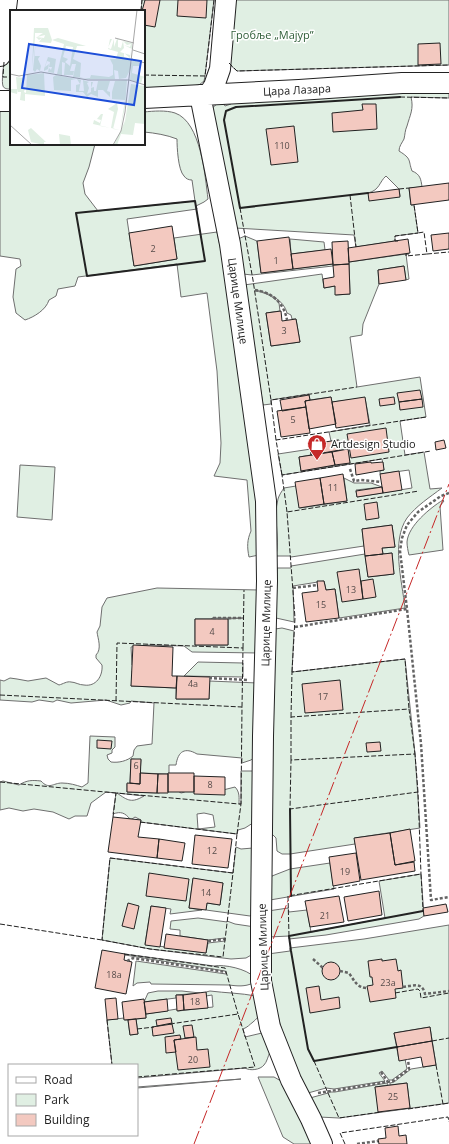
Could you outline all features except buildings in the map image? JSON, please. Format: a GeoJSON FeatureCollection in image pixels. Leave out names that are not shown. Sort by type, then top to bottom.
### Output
{"type":"FeatureCollection","features":[{"type":"Feature","properties":{"kind":"street"},"geometry":{"type":"LineString","coordinates":[[0,56],[7,0]]}},
{"type":"Feature","properties":{"kind":"street"},"geometry":{"type":"LineString","coordinates":[[204,95],[214,86],[220,69],[226,0]]}},
{"type":"Feature","properties":{"kind":"street","name":"Цара Лазара"},"geometry":{"type":"LineString","coordinates":[[145,98],[402,83],[449,83]]}},
{"type":"Feature","properties":{"kind":"street","name":"Царице Милице"},"geometry":{"type":"LineString","coordinates":[[204,95],[241,315],[266,501],[267,581],[263,736],[261,981],[270,1028],[291,1080],[312,1119],[322,1144]]}},
{"type":"Feature","properties":{"kind":"street"},"geometry":{"type":"LineString","coordinates":[[0,101],[10,100]]}},
{"type":"Feature","properties":{"kind":"path"},"geometry":{"type":"LineString","coordinates":[[255,290],[263,291],[278,300],[285,311],[287,320]]}},
{"type":"Feature","properties":{"kind":"path"},"geometry":{"type":"LineString","coordinates":[[350,469],[354,481],[361,480],[381,482]]}},
{"type":"Feature","properties":{"kind":"path"},"geometry":{"type":"LineString","coordinates":[[449,493],[441,496],[418,512],[407,525],[402,538],[400,551],[420,744],[431,900],[449,897]]}},
{"type":"Feature","properties":{"kind":"path"},"geometry":{"type":"LineString","coordinates":[[293,588],[317,585]]}},
{"type":"Feature","properties":{"kind":"path"},"geometry":{"type":"LineString","coordinates":[[294,626],[407,609]]}},
{"type":"Feature","properties":{"kind":"path"},"geometry":{"type":"LineString","coordinates":[[213,618],[243,618]]}},
{"type":"Feature","properties":{"kind":"path"},"geometry":{"type":"LineString","coordinates":[[210,678],[242,680]]}},
{"type":"Feature","properties":{"kind":"path"},"geometry":{"type":"LineString","coordinates":[[208,941],[225,939]]}},
{"type":"Feature","properties":{"kind":"path"},"geometry":{"type":"LineString","coordinates":[[127,961],[133,958],[226,972]]}},
{"type":"Feature","properties":{"kind":"path"},"geometry":{"type":"LineString","coordinates":[[313,959],[323,968]]}},
{"type":"Feature","properties":{"kind":"path"},"geometry":{"type":"LineString","coordinates":[[340,971],[348,973],[360,987],[367,988]]}},
{"type":"Feature","properties":{"kind":"path"},"geometry":{"type":"LineString","coordinates":[[403,987],[417,985],[421,986],[424,989],[425,994],[449,991]]}},
{"type":"Feature","properties":{"kind":"path"},"geometry":{"type":"LineString","coordinates":[[327,1091],[389,1084],[409,1069],[408,1059]]}},
{"type":"Feature","properties":{"kind":"path"},"geometry":{"type":"LineString","coordinates":[[381,1072],[389,1084]]}},
{"type":"Feature","properties":{"kind":"path"},"geometry":{"type":"LineString","coordinates":[[357,1144],[378,1141]]}},
{"type":"Feature","properties":{"kind":"green space"},"geometry":{"type":"Polygon","coordinates":[[[142,0],[214,0],[204,81],[199,85],[162,90],[145,90],[145,10],[141,10],[142,0]]]}},
{"type":"Feature","properties":{"kind":"green space","name":"Гробље „Мајур”"},"geometry":{"type":"Polygon","coordinates":[[[234,0],[449,0],[449,65],[237,71],[228,63],[234,0]]]}},
{"type":"Feature","properties":{"kind":"green space"},"geometry":{"type":"Polygon","coordinates":[[[10,27],[10,89],[6,89],[3,86],[2,81],[10,27]]]}},
{"type":"Feature","properties":{"kind":"green space"},"geometry":{"type":"Polygon","coordinates":[[[449,91],[449,98],[411,97],[411,112],[404,139],[399,149],[399,151],[408,158],[412,171],[420,177],[422,187],[409,188],[411,205],[414,205],[418,233],[395,236],[395,241],[356,247],[354,235],[235,228],[209,111],[219,102],[223,103],[225,106],[233,102],[449,91]],[[386,176],[375,190],[368,193],[400,196],[399,189],[386,176]]]}},
{"type":"Feature","properties":{"kind":"green space"},"geometry":{"type":"Polygon","coordinates":[[[6,108],[10,110],[10,145],[95,145],[83,183],[85,194],[98,211],[195,201],[192,180],[186,178],[180,169],[177,139],[161,134],[145,132],[145,112],[164,111],[175,113],[184,118],[191,127],[200,151],[208,199],[196,206],[197,209],[127,219],[134,266],[177,259],[174,238],[217,232],[231,298],[238,342],[258,496],[261,555],[259,653],[192,652],[184,646],[149,645],[131,647],[132,665],[139,664],[140,666],[132,671],[133,678],[131,686],[176,688],[176,699],[209,699],[209,681],[258,683],[253,746],[258,754],[251,760],[242,763],[242,758],[197,754],[186,751],[178,756],[176,765],[169,765],[168,774],[140,773],[141,760],[131,759],[130,783],[127,784],[127,792],[159,793],[170,787],[181,793],[185,792],[192,786],[221,788],[223,790],[235,787],[239,797],[239,804],[241,804],[241,771],[255,771],[254,809],[256,821],[245,828],[238,830],[237,834],[140,822],[141,820],[135,817],[130,819],[123,813],[113,814],[116,793],[106,792],[91,803],[87,816],[75,816],[69,819],[53,812],[34,809],[23,811],[9,808],[0,810],[0,782],[3,781],[19,785],[27,781],[41,781],[49,786],[65,783],[82,787],[88,783],[90,736],[115,737],[115,747],[112,750],[112,753],[107,755],[111,762],[120,762],[131,758],[137,746],[152,744],[154,703],[131,701],[130,703],[121,705],[106,700],[71,703],[57,700],[53,702],[39,700],[32,702],[0,700],[0,680],[4,681],[10,678],[28,681],[46,678],[59,685],[66,682],[74,682],[82,685],[92,684],[100,677],[102,669],[102,665],[96,658],[99,650],[97,632],[100,626],[102,607],[107,598],[157,588],[259,590],[259,555],[249,557],[248,553],[248,541],[251,531],[247,480],[214,476],[220,463],[221,443],[217,371],[207,293],[181,297],[177,264],[78,277],[75,286],[58,289],[56,296],[49,300],[42,310],[36,315],[25,320],[16,313],[13,297],[16,269],[21,266],[20,259],[0,256],[0,112],[6,108]],[[243,618],[195,619],[195,645],[228,645],[228,619],[243,618]],[[117,793],[130,800],[136,800],[144,796],[117,793]],[[204,813],[197,814],[198,829],[215,827],[213,815],[204,813]]]}},
{"type":"Feature","properties":{"kind":"green space"},"geometry":{"type":"Polygon","coordinates":[[[245,236],[257,241],[261,273],[333,264],[333,266],[252,275],[243,274],[238,239],[245,236]]]}},
{"type":"Feature","properties":{"kind":"green space"},"geometry":{"type":"Polygon","coordinates":[[[290,239],[324,242],[325,250],[291,254],[290,239]]]}},
{"type":"Feature","properties":{"kind":"green space"},"geometry":{"type":"Polygon","coordinates":[[[406,254],[409,279],[406,280],[404,266],[378,270],[379,284],[363,324],[362,335],[350,337],[357,387],[420,377],[426,417],[400,421],[405,455],[424,452],[430,489],[442,488],[423,502],[407,518],[402,527],[399,562],[405,608],[339,618],[335,589],[326,590],[324,581],[293,586],[294,622],[276,618],[277,568],[291,568],[291,566],[365,554],[368,577],[394,574],[392,553],[383,554],[382,548],[395,547],[392,525],[362,529],[364,546],[291,557],[276,556],[277,506],[278,498],[284,488],[296,486],[300,508],[347,501],[344,478],[354,483],[371,483],[382,487],[356,490],[357,497],[412,488],[409,470],[380,474],[380,471],[384,470],[382,459],[282,475],[278,454],[311,449],[311,455],[299,457],[301,471],[350,463],[348,449],[340,450],[338,440],[331,441],[329,432],[370,425],[365,398],[332,402],[331,397],[310,400],[309,394],[271,400],[271,404],[263,405],[244,285],[322,274],[324,288],[335,286],[336,295],[350,294],[349,262],[406,254]],[[255,290],[274,298],[279,303],[280,311],[266,313],[271,346],[300,342],[296,319],[292,319],[291,315],[287,313],[283,304],[275,297],[255,290]]]}},
{"type":"Feature","properties":{"kind":"green space"},"geometry":{"type":"Polygon","coordinates":[[[20,465],[55,467],[52,520],[17,517],[20,465]]]}},
{"type":"Feature","properties":{"kind":"green space"},"geometry":{"type":"Polygon","coordinates":[[[443,500],[444,501],[440,506],[443,550],[409,555],[407,542],[411,530],[420,518],[443,500]]]}},
{"type":"Feature","properties":{"kind":"green space"},"geometry":{"type":"Polygon","coordinates":[[[282,628],[294,631],[292,672],[405,659],[415,754],[420,828],[355,838],[355,844],[290,854],[282,854],[277,851],[276,838],[271,833],[271,766],[275,629],[282,628]]]}},
{"type":"Feature","properties":{"kind":"green space"},"geometry":{"type":"Polygon","coordinates":[[[198,662],[243,663],[243,677],[184,676],[198,662]]]}},
{"type":"Feature","properties":{"kind":"green space"},"geometry":{"type":"Polygon","coordinates":[[[236,847],[241,849],[253,848],[253,914],[250,916],[206,910],[207,903],[220,905],[223,883],[193,879],[189,908],[202,910],[170,914],[171,909],[151,906],[145,944],[206,953],[208,943],[225,941],[225,938],[208,940],[180,936],[180,930],[170,929],[171,921],[198,918],[227,921],[235,924],[255,927],[253,954],[246,958],[231,959],[150,949],[102,940],[110,858],[233,873],[236,847]]]}},
{"type":"Feature","properties":{"kind":"green space"},"geometry":{"type":"Polygon","coordinates":[[[330,863],[334,889],[270,900],[268,884],[272,876],[290,869],[330,863]]]}},
{"type":"Feature","properties":{"kind":"green space"},"geometry":{"type":"Polygon","coordinates":[[[421,874],[424,916],[419,919],[326,935],[289,939],[289,936],[269,937],[268,911],[288,908],[289,912],[307,910],[311,932],[385,918],[379,881],[421,874]]]}},
{"type":"Feature","properties":{"kind":"green space"},"geometry":{"type":"Polygon","coordinates":[[[449,925],[449,1103],[339,1118],[319,1117],[310,1098],[328,1093],[327,1092],[387,1083],[388,1085],[375,1087],[379,1112],[410,1108],[407,1083],[390,1085],[390,1083],[394,1082],[411,1069],[436,1065],[430,1027],[394,1033],[399,1060],[405,1059],[407,1069],[392,1080],[389,1080],[382,1071],[379,1073],[385,1081],[334,1089],[326,1088],[308,1093],[288,1052],[273,996],[268,954],[290,951],[290,948],[364,939],[449,925]]]}},
{"type":"Feature","properties":{"kind":"green space"},"geometry":{"type":"Polygon","coordinates":[[[125,954],[235,968],[251,974],[254,977],[253,983],[238,986],[151,984],[150,982],[137,983],[133,986],[136,961],[226,974],[225,971],[125,954]]]}},
{"type":"Feature","properties":{"kind":"green space"},"geometry":{"type":"Polygon","coordinates":[[[158,991],[200,993],[176,995],[176,998],[144,1002],[148,993],[158,991]]]}},
{"type":"Feature","properties":{"kind":"green space"},"geometry":{"type":"Polygon","coordinates":[[[210,991],[256,996],[260,1010],[259,1016],[243,1029],[245,1037],[262,1033],[270,1052],[262,1067],[255,1070],[245,1068],[138,1078],[138,1064],[112,1064],[107,1020],[124,1018],[125,1020],[128,1020],[130,1035],[138,1034],[136,1019],[146,1018],[146,1014],[177,1009],[178,1011],[213,1007],[212,995],[206,996],[206,992],[210,991]]]}},
{"type":"Feature","properties":{"kind":"green space"},"geometry":{"type":"Polygon","coordinates":[[[258,1077],[274,1077],[281,1081],[313,1144],[294,1144],[283,1137],[258,1077]]]}},
{"type":"Feature","properties":{"kind":"green space"},"geometry":{"type":"Polygon","coordinates":[[[241,1079],[138,1088],[138,1087],[241,1079]]]}},
{"type":"Feature","properties":{"kind":"fence"},"geometry":{"type":"LineString","coordinates":[[141,10],[142,0]]}},
{"type":"Feature","properties":{"kind":"fence"},"geometry":{"type":"LineString","coordinates":[[145,75],[205,76],[214,0]]}},
{"type":"Feature","properties":{"kind":"fence"},"geometry":{"type":"LineString","coordinates":[[4,62],[3,77],[10,77]]}},
{"type":"Feature","properties":{"kind":"fence"},"geometry":{"type":"LineString","coordinates":[[229,63],[237,71],[449,65]]}},
{"type":"Feature","properties":{"kind":"fence"},"geometry":{"type":"LineString","coordinates":[[400,97],[449,98]]}},
{"type":"Feature","properties":{"kind":"fence"},"geometry":{"type":"LineString","coordinates":[[399,189],[409,188]]}},
{"type":"Feature","properties":{"kind":"fence"},"geometry":{"type":"LineString","coordinates":[[350,195],[356,247]]}},
{"type":"Feature","properties":{"kind":"fence"},"geometry":{"type":"LineString","coordinates":[[409,254],[406,254],[406,256],[427,254],[424,232],[418,233],[414,205]]}},
{"type":"Feature","properties":{"kind":"fence"},"geometry":{"type":"LineString","coordinates":[[240,208],[253,280],[271,400]]}},
{"type":"Feature","properties":{"kind":"fence"},"geometry":{"type":"LineString","coordinates":[[398,241],[395,241],[395,236],[418,233]]}},
{"type":"Feature","properties":{"kind":"fence"},"geometry":{"type":"LineString","coordinates":[[427,254],[449,252]]}},
{"type":"Feature","properties":{"kind":"fence"},"geometry":{"type":"LineString","coordinates":[[276,440],[271,400],[357,387]]}},
{"type":"Feature","properties":{"kind":"fence"},"geometry":{"type":"LineString","coordinates":[[282,475],[276,440],[426,417]]}},
{"type":"Feature","properties":{"kind":"fence"},"geometry":{"type":"LineString","coordinates":[[287,512],[282,475],[431,451]]}},
{"type":"Feature","properties":{"kind":"fence"},"geometry":{"type":"LineString","coordinates":[[292,672],[295,618],[287,512],[419,491]]}},
{"type":"Feature","properties":{"kind":"fence"},"geometry":{"type":"LineString","coordinates":[[243,648],[244,590]]}},
{"type":"Feature","properties":{"kind":"fence"},"geometry":{"type":"LineString","coordinates":[[116,701],[117,643],[243,648],[242,707]]}},
{"type":"Feature","properties":{"kind":"fence"},"geometry":{"type":"LineString","coordinates":[[291,717],[292,672],[405,659],[409,709]]}},
{"type":"Feature","properties":{"kind":"fence"},"geometry":{"type":"LineString","coordinates":[[0,695],[242,707],[241,804]]}},
{"type":"Feature","properties":{"kind":"fence"},"geometry":{"type":"LineString","coordinates":[[291,760],[291,717],[409,709],[415,754]]}},
{"type":"Feature","properties":{"kind":"fence"},"geometry":{"type":"LineString","coordinates":[[418,792],[415,754],[291,760],[290,809],[418,792],[421,874]]}},
{"type":"Feature","properties":{"kind":"fence"},"geometry":{"type":"LineString","coordinates":[[0,782],[116,793]]}},
{"type":"Feature","properties":{"kind":"fence"},"geometry":{"type":"LineString","coordinates":[[113,817],[116,793],[241,804],[237,834]]}},
{"type":"Feature","properties":{"kind":"fence"},"geometry":{"type":"LineString","coordinates":[[140,822],[237,834],[233,873]]}},
{"type":"Feature","properties":{"kind":"fence"},"geometry":{"type":"LineString","coordinates":[[110,858],[233,873],[223,957],[150,949],[102,940],[110,858]]}},
{"type":"Feature","properties":{"kind":"fence"},"geometry":{"type":"LineString","coordinates":[[289,936],[288,896],[421,874],[423,910]]}},
{"type":"Feature","properties":{"kind":"fence"},"geometry":{"type":"LineString","coordinates":[[0,924],[102,940]]}},
{"type":"Feature","properties":{"kind":"fence"},"geometry":{"type":"LineString","coordinates":[[124,954],[225,968],[238,1014]]}},
{"type":"Feature","properties":{"kind":"fence"},"geometry":{"type":"LineString","coordinates":[[395,993],[418,989],[420,991],[421,998],[449,993]]}},
{"type":"Feature","properties":{"kind":"fence"},"geometry":{"type":"LineString","coordinates":[[138,1077],[255,1067],[238,1014],[170,1024]]}},
{"type":"Feature","properties":{"kind":"fence"},"geometry":{"type":"LineString","coordinates":[[107,1020],[112,1064]]}},
{"type":"Feature","properties":{"kind":"fence"},"geometry":{"type":"LineString","coordinates":[[137,1029],[154,1027]]}},
{"type":"Feature","properties":{"kind":"fence"},"geometry":{"type":"LineString","coordinates":[[432,1041],[449,1038]]}},
{"type":"Feature","properties":{"kind":"fence"},"geometry":{"type":"LineString","coordinates":[[314,1061],[339,1118],[381,1112]]}},
{"type":"Feature","properties":{"kind":"fence"},"geometry":{"type":"LineString","coordinates":[[408,1109],[443,1104],[436,1065]]}},
{"type":"Feature","properties":{"kind":"fence"},"geometry":{"type":"LineString","coordinates":[[443,1104],[449,1103]]}},
{"type":"Feature","properties":{"kind":"fence"},"geometry":{"type":"LineString","coordinates":[[345,1144],[340,1133],[448,1117],[449,1122]]}},
{"type":"Feature","properties":{"kind":"wall"},"geometry":{"type":"LineString","coordinates":[[368,193],[240,208],[224,120],[226,111],[236,107],[400,97]]}},
{"type":"Feature","properties":{"kind":"wall"},"geometry":{"type":"LineString","coordinates":[[195,201],[205,261],[87,276],[76,213],[195,201]]}},
{"type":"Feature","properties":{"kind":"wall"},"geometry":{"type":"LineString","coordinates":[[290,809],[291,896]]}},
{"type":"Feature","properties":{"kind":"wall"},"geometry":{"type":"LineString","coordinates":[[397,1047],[314,1061],[308,1049],[289,936],[423,911]]}},
{"type":"Feature","properties":{"kind":"power"},"geometry":{"type":"LineString","coordinates":[[194,1144],[449,484]]}},
{"type":"Feature","properties":{"kind":"place","name":"Artdesign Studio"},"geometry":{"type":"Point","coordinates":[317,461]}}]}
